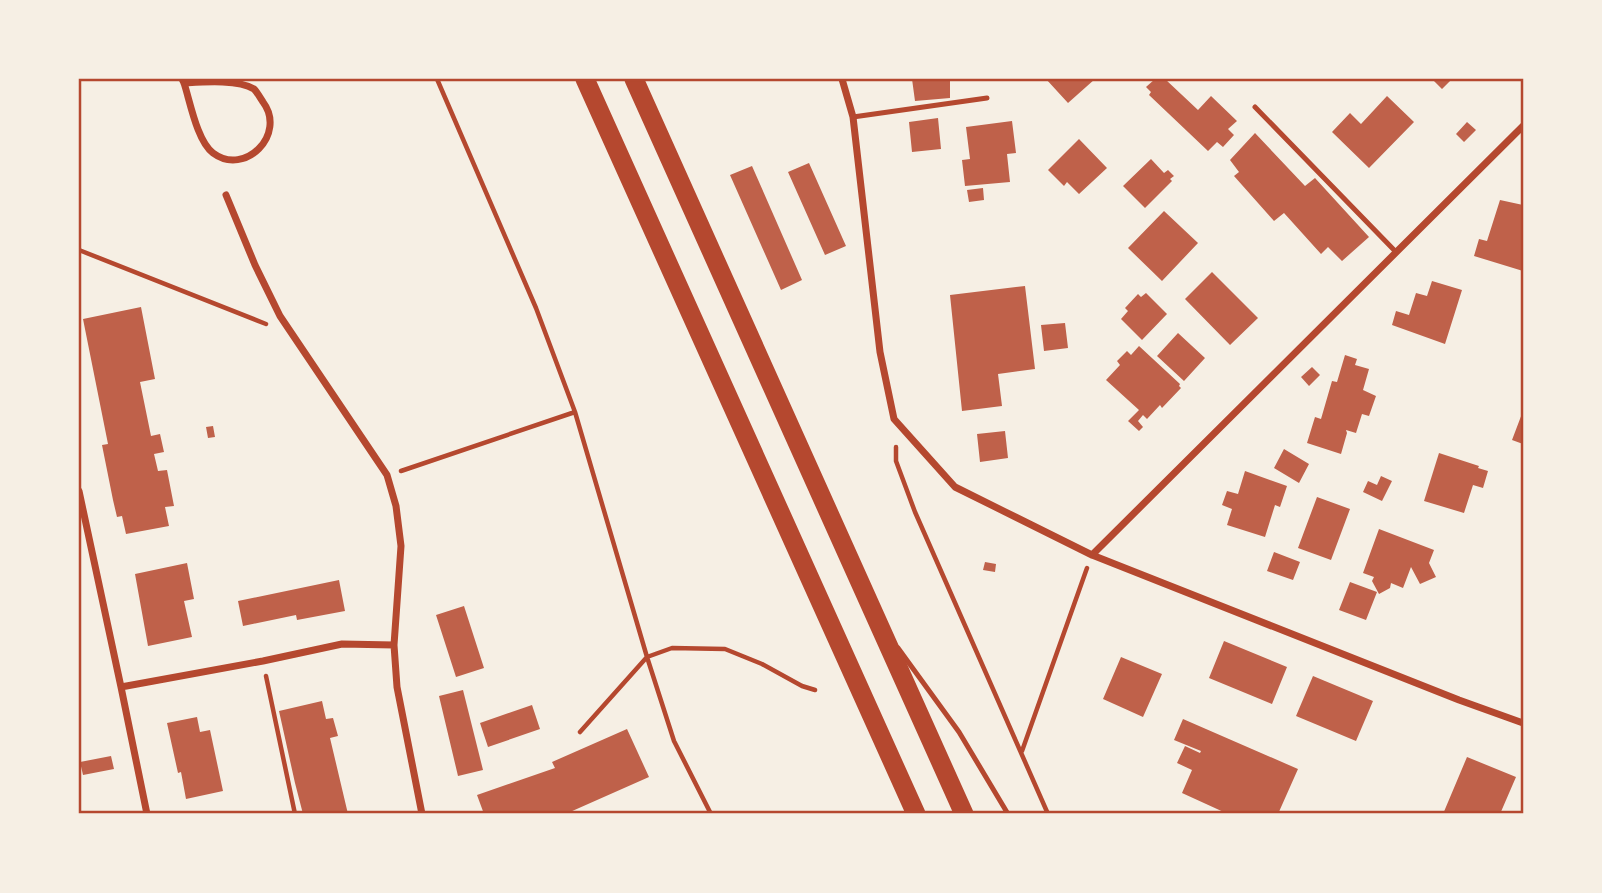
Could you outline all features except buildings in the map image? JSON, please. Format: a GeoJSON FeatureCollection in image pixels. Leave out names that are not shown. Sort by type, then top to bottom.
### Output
{"type":"FeatureCollection","features":[{"type":"Feature","properties":{"kind":"highway"},"geometry":{"type":"LineString","coordinates":[[585,79],[916,814]]}},
{"type":"Feature","properties":{"kind":"highway"},"geometry":{"type":"LineString","coordinates":[[634,79],[964,814]]}},
{"type":"Feature","properties":{"kind":"street"},"geometry":{"type":"LineString","coordinates":[[842,79],[853,117],[880,352],[894,419],[954,487],[1092,555],[1523,723]]}},
{"type":"Feature","properties":{"kind":"street"},"geometry":{"type":"LineString","coordinates":[[183,81],[225,82],[254,89],[270,110],[270,134],[262,148],[247,158],[230,160],[212,152],[200,134],[183,81]]}},
{"type":"Feature","properties":{"kind":"street"},"geometry":{"type":"LineString","coordinates":[[1092,555],[1523,125]]}},
{"type":"Feature","properties":{"kind":"street"},"geometry":{"type":"LineString","coordinates":[[226,195],[280,316],[387,475],[396,506],[401,546],[394,645],[397,688],[422,814]]}},
{"type":"Feature","properties":{"kind":"street"},"geometry":{"type":"LineString","coordinates":[[79,491],[146,814]]}},
{"type":"Feature","properties":{"kind":"street"},"geometry":{"type":"LineString","coordinates":[[121,687],[263,662],[342,644],[394,645]]}},
{"type":"Feature","properties":{"kind":"lane"},"geometry":{"type":"LineString","coordinates":[[853,117],[988,98]]}},
{"type":"Feature","properties":{"kind":"lane"},"geometry":{"type":"LineString","coordinates":[[1255,107],[1396,252]]}},
{"type":"Feature","properties":{"kind":"lane"},"geometry":{"type":"LineString","coordinates":[[872,611],[959,732],[1008,814]]}},
{"type":"Feature","properties":{"kind":"path"},"geometry":{"type":"LineString","coordinates":[[437,79],[536,308],[575,412],[674,741],[711,814]]}},
{"type":"Feature","properties":{"kind":"path"},"geometry":{"type":"LineString","coordinates":[[79,250],[293,334]]}},
{"type":"Feature","properties":{"kind":"path"},"geometry":{"type":"LineString","coordinates":[[387,475],[575,412]]}},
{"type":"Feature","properties":{"kind":"path"},"geometry":{"type":"LineString","coordinates":[[894,419],[897,461],[915,512],[1048,814]]}},
{"type":"Feature","properties":{"kind":"path"},"geometry":{"type":"LineString","coordinates":[[1022,752],[1092,555]]}},
{"type":"Feature","properties":{"kind":"path"},"geometry":{"type":"LineString","coordinates":[[580,732],[647,657],[672,648],[725,649],[815,690]]}},
{"type":"Feature","properties":{"kind":"path"},"geometry":{"type":"LineString","coordinates":[[263,662],[295,814]]}}]}
